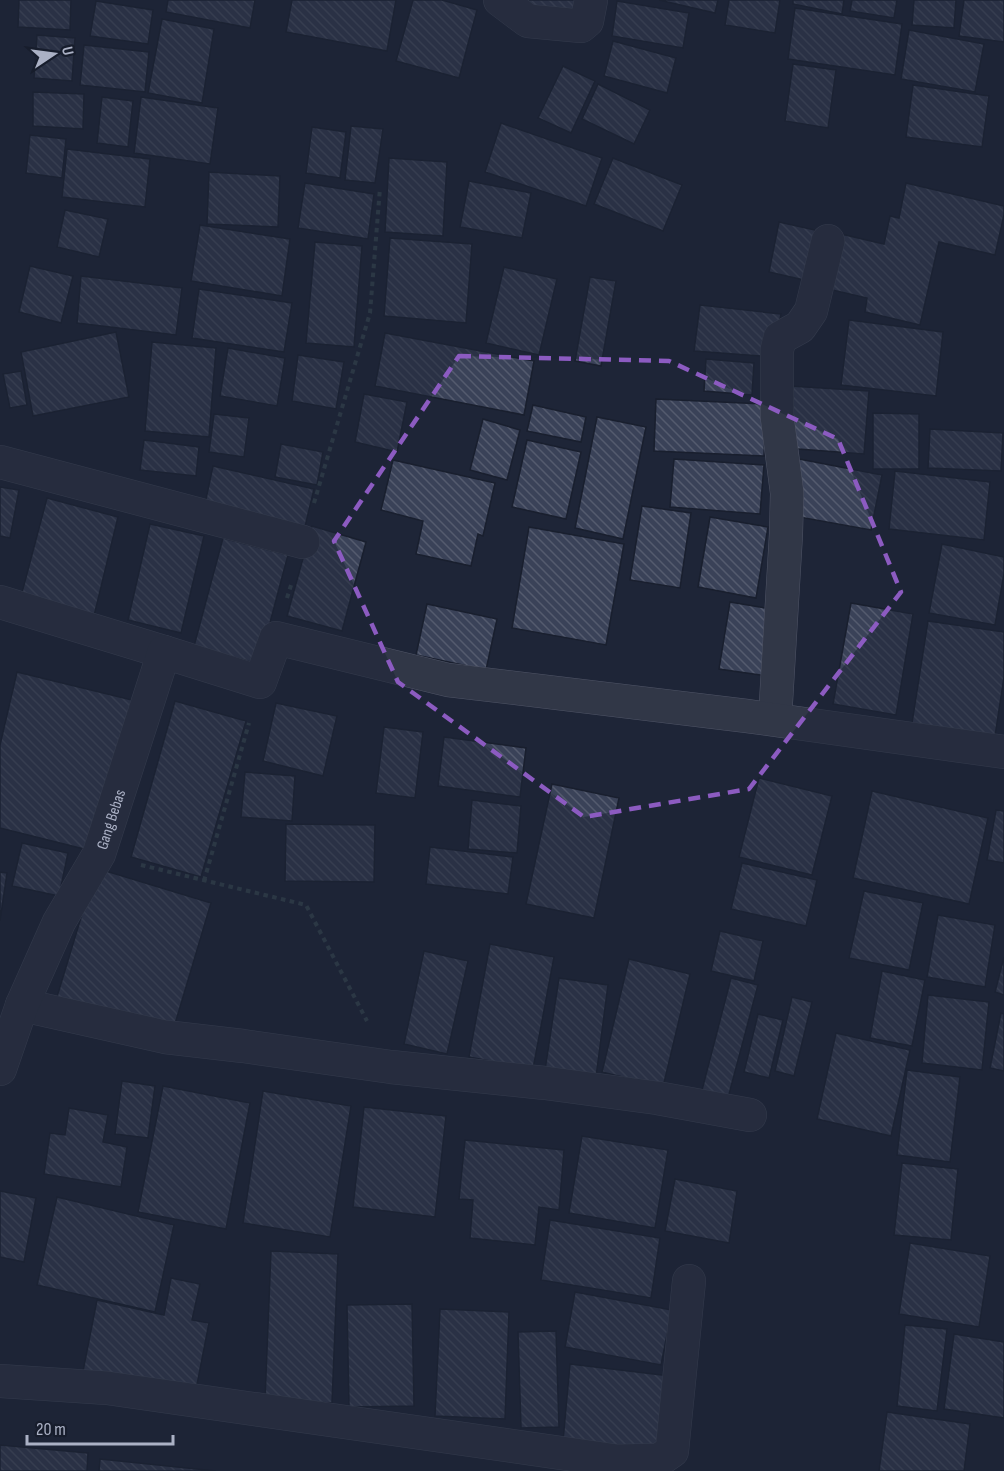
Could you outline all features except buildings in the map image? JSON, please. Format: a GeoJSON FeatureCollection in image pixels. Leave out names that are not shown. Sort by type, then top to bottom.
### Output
{"type":"FeatureCollection","features":[{"type":"Feature","properties":{"kind":"street"},"geometry":{"type":"LineString","coordinates":[[500,0],[528,21],[569,27],[581,26],[587,21],[591,0]]}},
{"type":"Feature","properties":{"kind":"street"},"geometry":{"type":"LineString","coordinates":[[774,719],[787,493],[777,416],[777,350],[780,338],[800,327],[811,311],[828,241]]}},
{"type":"Feature","properties":{"kind":"street"},"geometry":{"type":"LineString","coordinates":[[1,453],[303,542]]}},
{"type":"Feature","properties":{"kind":"street"},"geometry":{"type":"LineString","coordinates":[[0,602],[260,682],[276,638],[448,680],[774,719],[1004,752]]}},
{"type":"Feature","properties":{"kind":"street","name":"Gang Bebas"},"geometry":{"type":"LineString","coordinates":[[0,1069],[22,1005],[59,922],[99,854],[164,652]]}},
{"type":"Feature","properties":{"kind":"street"},"geometry":{"type":"LineString","coordinates":[[22,1005],[165,1037],[391,1067],[545,1083],[657,1098],[750,1115]]}},
{"type":"Feature","properties":{"kind":"street"},"geometry":{"type":"LineString","coordinates":[[0,1381],[107,1388],[617,1461],[658,1460],[672,1451],[689,1281]]}},
{"type":"Feature","properties":{"kind":"path"},"geometry":{"type":"LineString","coordinates":[[276,638],[370,314],[380,188]]}},
{"type":"Feature","properties":{"kind":"path"},"geometry":{"type":"LineString","coordinates":[[204,881],[260,682]]}},
{"type":"Feature","properties":{"kind":"path"},"geometry":{"type":"LineString","coordinates":[[99,854],[306,905],[391,1067]]}},
{"type":"Feature","properties":{"kind":"highlighted area"},"geometry":{"type":"Polygon","coordinates":[[[459,356],[669,361],[838,439],[901,592],[749,789],[584,817],[398,682],[334,541],[459,356]]]}}]}
